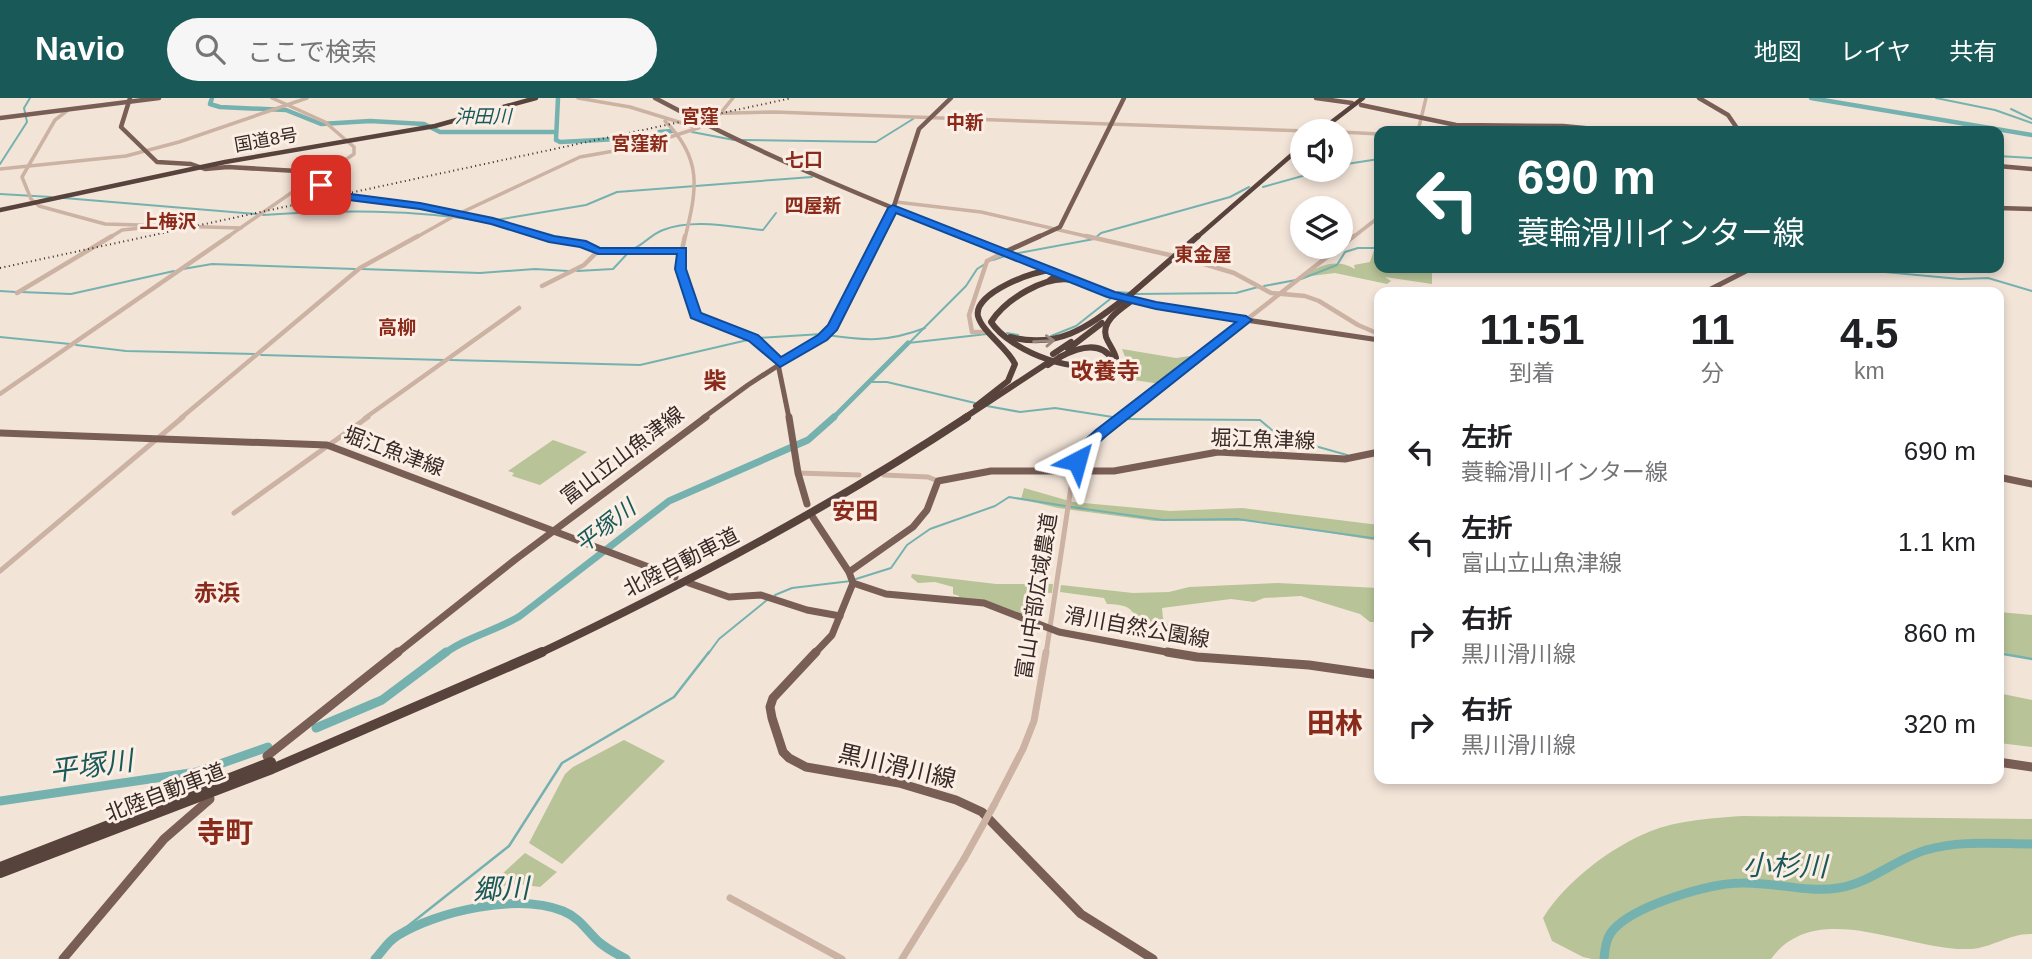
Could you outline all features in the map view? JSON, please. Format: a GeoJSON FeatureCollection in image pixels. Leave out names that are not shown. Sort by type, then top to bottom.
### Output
{"type":"FeatureCollection","features":[{"type":"Feature","properties":{"kind":"highway","name":"国道8号"},"geometry":{"type":"LineString","coordinates":[[0,209],[197,167],[438,124],[530,98]]}},
{"type":"Feature","properties":{"kind":"highway","name":"国道8号"},"geometry":{"type":"LineString","coordinates":[[346,140],[443,124],[536,98]]}},
{"type":"Feature","properties":{"kind":"highway"},"geometry":{"type":"LineString","coordinates":[[1338,119],[1365,98]]}},
{"type":"Feature","properties":{"kind":"highway"},"geometry":{"type":"LineString","coordinates":[[1045,364],[1131,298],[1290,159]]}},
{"type":"Feature","properties":{"kind":"highway"},"geometry":{"type":"LineString","coordinates":[[998,311],[995,321],[1002,333],[1022,340],[1047,342],[1075,334],[1131,298],[1290,159]]}},
{"type":"Feature","properties":{"kind":"highway"},"geometry":{"type":"LineString","coordinates":[[953,422],[999,389],[1014,371],[1012,355],[980,323],[978,312],[984,300],[1031,273],[1049,269],[1048,282]]}},
{"type":"Feature","properties":{"kind":"highway"},"geometry":{"type":"LineString","coordinates":[[1057,356],[1094,347],[1107,351],[1112,359],[1104,367],[1087,369],[1021,347],[993,329],[992,320],[998,311],[1048,282],[1060,278],[1072,280]]}},
{"type":"Feature","properties":{"kind":"highway"},"geometry":{"type":"LineString","coordinates":[[980,323],[996,336],[1031,353],[1074,368],[1097,370],[1107,368],[1115,362],[1116,355],[1107,338],[1106,328],[1131,298]]}},
{"type":"Feature","properties":{"kind":"highway","name":"北陸自動車道"},"geometry":{"type":"LineString","coordinates":[[0,867],[277,760],[560,636],[789,520],[1045,364]]}},
{"type":"Feature","properties":{"kind":"highway","name":"北陸自動車道"},"geometry":{"type":"LineString","coordinates":[[0,873],[287,762],[564,640],[699,573],[808,514],[913,453],[1045,364]]}},
{"type":"Feature","properties":{"kind":"main road"},"geometry":{"type":"LineString","coordinates":[[0,118],[159,98]]}},
{"type":"Feature","properties":{"kind":"main road"},"geometry":{"type":"LineString","coordinates":[[657,98],[707,125]]}},
{"type":"Feature","properties":{"kind":"main road"},"geometry":{"type":"LineString","coordinates":[[657,98],[707,125],[847,190],[894,205],[1049,269],[1127,297],[1246,320]]}},
{"type":"Feature","properties":{"kind":"main road","name":"富山立山魚津線"},"geometry":{"type":"LineString","coordinates":[[267,756],[554,531],[779,364],[822,338],[833,327],[894,205],[919,129],[951,98]]}},
{"type":"Feature","properties":{"kind":"main road"},"geometry":{"type":"LineString","coordinates":[[1005,251],[1059,228],[1124,98]]}},
{"type":"Feature","properties":{"kind":"main road"},"geometry":{"type":"LineString","coordinates":[[1316,98],[1352,103]]}},
{"type":"Feature","properties":{"kind":"main road"},"geometry":{"type":"LineString","coordinates":[[1699,98],[1728,115],[1736,126]]}},
{"type":"Feature","properties":{"kind":"main road"},"geometry":{"type":"LineString","coordinates":[[130,100],[122,117],[121,127],[157,162],[197,167],[294,171],[341,196],[420,206],[507,225],[552,239],[583,244],[598,251],[682,250],[681,269],[695,315],[753,338],[779,364],[798,473],[807,504]]}},
{"type":"Feature","properties":{"kind":"main road"},"geometry":{"type":"LineString","coordinates":[[1362,105],[1452,124],[1562,126]]}},
{"type":"Feature","properties":{"kind":"main road"},"geometry":{"type":"LineString","coordinates":[[2004,167],[2032,169]]}},
{"type":"Feature","properties":{"kind":"main road"},"geometry":{"type":"LineString","coordinates":[[2004,208],[2032,209]]}},
{"type":"Feature","properties":{"kind":"main road"},"geometry":{"type":"LineString","coordinates":[[1005,251],[1072,280],[1141,302],[1374,339]]}},
{"type":"Feature","properties":{"kind":"main road"},"geometry":{"type":"LineString","coordinates":[[1715,287],[1742,273]]}},
{"type":"Feature","properties":{"kind":"main road","name":"堀江魚津線"},"geometry":{"type":"LineString","coordinates":[[0,433],[327,445],[676,577]]}},
{"type":"Feature","properties":{"kind":"main road","name":"堀江魚津線"},"geometry":{"type":"LineString","coordinates":[[938,481],[991,471],[1114,471],[1210,452],[1345,459],[1374,453]]}},
{"type":"Feature","properties":{"kind":"main road"},"geometry":{"type":"LineString","coordinates":[[2004,478],[2032,484]]}},
{"type":"Feature","properties":{"kind":"main road"},"geometry":{"type":"LineString","coordinates":[[689,583],[729,597],[769,597],[807,610],[841,616],[851,578],[880,548],[913,527],[926,510],[938,481]]}},
{"type":"Feature","properties":{"kind":"main road"},"geometry":{"type":"LineString","coordinates":[[812,516],[851,578]]}},
{"type":"Feature","properties":{"kind":"main road","name":"滑川自然公園線"},"geometry":{"type":"LineString","coordinates":[[851,578],[886,594],[984,603],[1050,629],[1088,639],[1177,654],[1309,664],[1374,674]]}},
{"type":"Feature","properties":{"kind":"main road","name":"黒川滑川線"},"geometry":{"type":"LineString","coordinates":[[841,616],[832,635],[772,698],[770,707],[783,752],[806,767],[899,783],[956,800],[982,812],[1081,914],[1153,959]]}},
{"type":"Feature","properties":{"kind":"main road"},"geometry":{"type":"LineString","coordinates":[[2004,763],[2032,767]]}},
{"type":"Feature","properties":{"kind":"main road"},"geometry":{"type":"LineString","coordinates":[[63,959],[164,839],[210,799]]}},
{"type":"Feature","properties":{"kind":"street"},"geometry":{"type":"LineString","coordinates":[[0,394],[304,184],[354,154],[356,149],[325,122],[272,98]]}},
{"type":"Feature","properties":{"kind":"street"},"geometry":{"type":"LineString","coordinates":[[0,169],[112,158],[144,151],[179,142],[307,98]]}},
{"type":"Feature","properties":{"kind":"street"},"geometry":{"type":"LineString","coordinates":[[578,98],[630,107],[698,128]]}},
{"type":"Feature","properties":{"kind":"street"},"geometry":{"type":"LineString","coordinates":[[0,571],[358,269],[456,215],[580,157],[692,132],[715,120],[733,98]]}},
{"type":"Feature","properties":{"kind":"street"},"geometry":{"type":"LineString","coordinates":[[1419,126],[1426,98]]}},
{"type":"Feature","properties":{"kind":"street"},"geometry":{"type":"LineString","coordinates":[[68,109],[55,120],[22,179],[33,201],[44,208],[92,222],[241,228]]}},
{"type":"Feature","properties":{"kind":"street"},"geometry":{"type":"LineString","coordinates":[[688,114],[774,112],[1290,130]]}},
{"type":"Feature","properties":{"kind":"street"},"geometry":{"type":"LineString","coordinates":[[662,119],[678,137],[697,171],[682,250]]}},
{"type":"Feature","properties":{"kind":"street"},"geometry":{"type":"LineString","coordinates":[[1353,133],[1374,134]]}},
{"type":"Feature","properties":{"kind":"street"},"geometry":{"type":"LineString","coordinates":[[894,205],[967,209],[1097,236],[1174,256]]}},
{"type":"Feature","properties":{"kind":"street","name":"富山中部広域農道"},"geometry":{"type":"LineString","coordinates":[[902,959],[994,805],[1023,749],[1034,720],[1068,501],[1073,473],[1082,450],[1374,221]]}},
{"type":"Feature","properties":{"kind":"street"},"geometry":{"type":"LineString","coordinates":[[18,293],[122,230],[151,226]]}},
{"type":"Feature","properties":{"kind":"street"},"geometry":{"type":"LineString","coordinates":[[542,286],[574,270],[598,251]]}},
{"type":"Feature","properties":{"kind":"street"},"geometry":{"type":"LineString","coordinates":[[982,331],[972,332],[969,315],[987,261],[1005,251]]}},
{"type":"Feature","properties":{"kind":"street"},"geometry":{"type":"LineString","coordinates":[[1184,258],[1234,273],[1278,295],[1305,296],[1319,301],[1374,332]]}},
{"type":"Feature","properties":{"kind":"street"},"geometry":{"type":"LineString","coordinates":[[234,513],[519,308]]}},
{"type":"Feature","properties":{"kind":"street"},"geometry":{"type":"LineString","coordinates":[[798,473],[859,474]]}},
{"type":"Feature","properties":{"kind":"street"},"geometry":{"type":"LineString","coordinates":[[884,475],[928,477],[938,481]]}},
{"type":"Feature","properties":{"kind":"street"},"geometry":{"type":"LineString","coordinates":[[730,898],[842,959]]}},
{"type":"Feature","properties":{"kind":"green space"},"geometry":{"type":"Polygon","coordinates":[[[1374,250],[1374,273],[1432,273],[1432,284],[1385,277],[1391,281],[1387,284],[1335,273],[1303,277],[1328,264],[1341,264],[1355,269],[1354,265],[1370,262],[1374,250]]]}},
{"type":"Feature","properties":{"kind":"green space"},"geometry":{"type":"Polygon","coordinates":[[[1122,349],[1176,358],[1197,355],[1160,384],[1121,378],[1110,373],[1124,365],[1126,359],[1122,349]]]}},
{"type":"Feature","properties":{"kind":"green space"},"geometry":{"type":"Polygon","coordinates":[[[553,440],[587,452],[540,485],[512,476],[514,473],[508,471],[553,440]]]}},
{"type":"Feature","properties":{"kind":"green space"},"geometry":{"type":"Polygon","coordinates":[[[1024,488],[1073,502],[1170,511],[1242,508],[1374,524],[1374,540],[1258,521],[1155,521],[1058,508],[1021,499],[1024,488]]]}},
{"type":"Feature","properties":{"kind":"green space"},"geometry":{"type":"Polygon","coordinates":[[[912,574],[996,584],[1053,584],[1052,593],[1030,592],[1028,598],[1032,603],[1032,611],[1025,616],[958,599],[959,596],[953,594],[953,587],[935,582],[918,583],[911,577],[912,574]]]}},
{"type":"Feature","properties":{"kind":"green space"},"geometry":{"type":"Polygon","coordinates":[[[1278,583],[1374,588],[1374,622],[1360,614],[1301,596],[1264,598],[1254,602],[1231,599],[1162,608],[1163,618],[1172,631],[1164,634],[1153,630],[1125,606],[1107,604],[1104,598],[1060,592],[1061,585],[1133,593],[1169,592],[1189,587],[1278,583]]]}},
{"type":"Feature","properties":{"kind":"green space"},"geometry":{"type":"Polygon","coordinates":[[[2004,612],[2032,615],[2032,660],[2004,652],[2004,612]]]}},
{"type":"Feature","properties":{"kind":"green space"},"geometry":{"type":"Polygon","coordinates":[[[2004,694],[2032,700],[2032,747],[2004,744],[2004,694]]]}},
{"type":"Feature","properties":{"kind":"green space"},"geometry":{"type":"Polygon","coordinates":[[[624,740],[665,761],[562,864],[529,843],[565,774],[624,740]]]}},
{"type":"Feature","properties":{"kind":"green space"},"geometry":{"type":"Polygon","coordinates":[[[1742,816],[2032,819],[2032,934],[1970,949],[1946,948],[1838,929],[1812,931],[1790,941],[1771,959],[1592,959],[1552,941],[1543,918],[1553,904],[1577,878],[1620,846],[1673,824],[1742,816]]]}},
{"type":"Feature","properties":{"kind":"green space"},"geometry":{"type":"Polygon","coordinates":[[[525,853],[557,872],[540,887],[517,884],[477,890],[501,875],[525,853]]]}},
{"type":"Feature","properties":{"kind":"waterway"},"geometry":{"type":"LineString","coordinates":[[0,164],[27,122],[24,108],[30,98]]}},
{"type":"Feature","properties":{"kind":"waterway","name":"沖田川"},"geometry":{"type":"LineString","coordinates":[[212,98],[210,104],[220,107],[286,110],[321,124],[370,121],[424,124],[440,132],[556,132]]}},
{"type":"Feature","properties":{"kind":"waterway","name":"沖田川"},"geometry":{"type":"LineString","coordinates":[[558,98],[556,140],[560,142],[657,137],[659,132],[672,131]]}},
{"type":"Feature","properties":{"kind":"waterway"},"geometry":{"type":"LineString","coordinates":[[1811,98],[1978,126]]}},
{"type":"Feature","properties":{"kind":"waterway"},"geometry":{"type":"LineString","coordinates":[[1936,98],[1995,110],[2032,123]]}},
{"type":"Feature","properties":{"kind":"waterway"},"geometry":{"type":"LineString","coordinates":[[2011,109],[2032,119]]}},
{"type":"Feature","properties":{"kind":"waterway"},"geometry":{"type":"LineString","coordinates":[[743,140],[876,142],[913,119]]}},
{"type":"Feature","properties":{"kind":"waterway"},"geometry":{"type":"LineString","coordinates":[[2004,130],[2032,135]]}},
{"type":"Feature","properties":{"kind":"waterway"},"geometry":{"type":"LineString","coordinates":[[692,132],[734,140]]}},
{"type":"Feature","properties":{"kind":"waterway"},"geometry":{"type":"LineString","coordinates":[[2004,156],[2032,158]]}},
{"type":"Feature","properties":{"kind":"waterway"},"geometry":{"type":"LineString","coordinates":[[1353,163],[1374,160]]}},
{"type":"Feature","properties":{"kind":"waterway"},"geometry":{"type":"LineString","coordinates":[[496,220],[586,205],[617,192],[812,177]]}},
{"type":"Feature","properties":{"kind":"waterway"},"geometry":{"type":"LineString","coordinates":[[1263,187],[1290,179]]}},
{"type":"Feature","properties":{"kind":"waterway"},"geometry":{"type":"LineString","coordinates":[[1013,254],[1094,239],[1101,233],[1230,197],[1249,187]]}},
{"type":"Feature","properties":{"kind":"waterway"},"geometry":{"type":"LineString","coordinates":[[0,194],[51,197]]}},
{"type":"Feature","properties":{"kind":"waterway"},"geometry":{"type":"LineString","coordinates":[[64,198],[257,214]]}},
{"type":"Feature","properties":{"kind":"waterway"},"geometry":{"type":"LineString","coordinates":[[263,215],[375,212],[487,222]]}},
{"type":"Feature","properties":{"kind":"waterway"},"geometry":{"type":"LineString","coordinates":[[635,248],[659,232],[675,226],[713,224],[763,230],[776,213]]}},
{"type":"Feature","properties":{"kind":"waterway"},"geometry":{"type":"LineString","coordinates":[[1301,279],[1337,265],[1345,252],[1358,248],[1374,248]]}},
{"type":"Feature","properties":{"kind":"waterway"},"geometry":{"type":"LineString","coordinates":[[577,271],[613,269],[628,253]]}},
{"type":"Feature","properties":{"kind":"waterway"},"geometry":{"type":"LineString","coordinates":[[993,260],[1008,255]]}},
{"type":"Feature","properties":{"kind":"waterway"},"geometry":{"type":"LineString","coordinates":[[183,269],[212,264],[355,269]]}},
{"type":"Feature","properties":{"kind":"waterway"},"geometry":{"type":"LineString","coordinates":[[924,328],[966,286],[977,269],[985,264]]}},
{"type":"Feature","properties":{"kind":"waterway"},"geometry":{"type":"LineString","coordinates":[[361,269],[480,273],[535,269],[568,271]]}},
{"type":"Feature","properties":{"kind":"waterway"},"geometry":{"type":"LineString","coordinates":[[21,292],[71,294],[174,271]]}},
{"type":"Feature","properties":{"kind":"waterway"},"geometry":{"type":"LineString","coordinates":[[1896,273],[1960,279],[1988,278],[2032,291]]}},
{"type":"Feature","properties":{"kind":"waterway"},"geometry":{"type":"LineString","coordinates":[[1264,286],[1296,280]]}},
{"type":"Feature","properties":{"kind":"waterway"},"geometry":{"type":"LineString","coordinates":[[1135,294],[1236,293],[1258,287]]}},
{"type":"Feature","properties":{"kind":"waterway"},"geometry":{"type":"LineString","coordinates":[[0,291],[16,292]]}},
{"type":"Feature","properties":{"kind":"waterway"},"geometry":{"type":"LineString","coordinates":[[1118,292],[1130,293]]}},
{"type":"Feature","properties":{"kind":"waterway"},"geometry":{"type":"LineString","coordinates":[[1051,336],[1076,326],[1114,296]]}},
{"type":"Feature","properties":{"kind":"waterway"},"geometry":{"type":"LineString","coordinates":[[827,335],[877,339],[900,336],[924,328]]}},
{"type":"Feature","properties":{"kind":"waterway"},"geometry":{"type":"LineString","coordinates":[[909,343],[924,328]]}},
{"type":"Feature","properties":{"kind":"waterway"},"geometry":{"type":"LineString","coordinates":[[1007,333],[1018,335]]}},
{"type":"Feature","properties":{"kind":"waterway"},"geometry":{"type":"LineString","coordinates":[[758,338],[822,334]]}},
{"type":"Feature","properties":{"kind":"waterway"},"geometry":{"type":"LineString","coordinates":[[909,343],[987,334]]}},
{"type":"Feature","properties":{"kind":"waterway"},"geometry":{"type":"LineString","coordinates":[[0,337],[70,344]]}},
{"type":"Feature","properties":{"kind":"waterway"},"geometry":{"type":"LineString","coordinates":[[450,360],[640,365],[752,339]]}},
{"type":"Feature","properties":{"kind":"waterway","name":"平塚川"},"geometry":{"type":"LineString","coordinates":[[834,417],[908,343]]}},
{"type":"Feature","properties":{"kind":"waterway"},"geometry":{"type":"LineString","coordinates":[[76,345],[126,351],[255,354]]}},
{"type":"Feature","properties":{"kind":"waterway"},"geometry":{"type":"LineString","coordinates":[[261,355],[444,360]]}},
{"type":"Feature","properties":{"kind":"waterway"},"geometry":{"type":"LineString","coordinates":[[870,382],[887,382],[975,403]]}},
{"type":"Feature","properties":{"kind":"waterway"},"geometry":{"type":"LineString","coordinates":[[987,406],[1020,412],[1055,408],[1119,418]]}},
{"type":"Feature","properties":{"kind":"waterway","name":"平塚川"},"geometry":{"type":"LineString","coordinates":[[444,654],[520,616],[669,501],[808,440],[834,417]]}},
{"type":"Feature","properties":{"kind":"waterway"},"geometry":{"type":"LineString","coordinates":[[1125,419],[1260,420],[1273,431],[1298,435],[1315,446],[1347,455]]}},
{"type":"Feature","properties":{"kind":"waterway"},"geometry":{"type":"LineString","coordinates":[[856,579],[891,568],[907,545],[930,529],[995,506],[1009,497],[1065,506]]}},
{"type":"Feature","properties":{"kind":"waterway"},"geometry":{"type":"LineString","coordinates":[[1071,507],[1163,520],[1237,519],[1374,538]]}},
{"type":"Feature","properties":{"kind":"waterway"},"geometry":{"type":"LineString","coordinates":[[775,595],[792,588],[851,581]]}},
{"type":"Feature","properties":{"kind":"waterway"},"geometry":{"type":"LineString","coordinates":[[708,654],[719,639],[767,600]]}},
{"type":"Feature","properties":{"kind":"waterway","name":"平塚川"},"geometry":{"type":"LineString","coordinates":[[316,728],[382,700],[446,652]]}},
{"type":"Feature","properties":{"kind":"waterway"},"geometry":{"type":"LineString","coordinates":[[394,937],[509,846],[562,763],[674,697],[709,652]]}},
{"type":"Feature","properties":{"kind":"waterway"},"geometry":{"type":"LineString","coordinates":[[2004,654],[2032,659]]}},
{"type":"Feature","properties":{"kind":"waterway","name":"平塚川"},"geometry":{"type":"LineString","coordinates":[[0,801],[197,772],[268,747]]}},
{"type":"Feature","properties":{"kind":"waterway","name":"小杉川"},"geometry":{"type":"LineString","coordinates":[[1604,959],[1609,936],[1625,920],[1656,904],[1693,891],[1742,883],[1814,889],[1838,888],[1861,881],[1915,854],[1939,847],[1979,843],[2032,844]]}},
{"type":"Feature","properties":{"kind":"waterway","name":"郷川"},"geometry":{"type":"LineString","coordinates":[[375,959],[394,938],[414,927],[455,912],[501,904],[545,906],[563,911],[578,921],[602,945],[626,959]]}},
{"type":"Feature","properties":{"kind":"railway"},"geometry":{"type":"LineString","coordinates":[[0,268],[792,98]]}},
{"type":"Feature","properties":{"kind":"district","name":"宮窪"},"geometry":{"type":"Point","coordinates":[700,116]}},
{"type":"Feature","properties":{"kind":"district","name":"中新"},"geometry":{"type":"Point","coordinates":[965,122]}},
{"type":"Feature","properties":{"kind":"district","name":"宮窪新"},"geometry":{"type":"Point","coordinates":[640,143]}},
{"type":"Feature","properties":{"kind":"district","name":"七口"},"geometry":{"type":"Point","coordinates":[804,159]}},
{"type":"Feature","properties":{"kind":"district","name":"四屋新"},"geometry":{"type":"Point","coordinates":[813,205]}},
{"type":"Feature","properties":{"kind":"district","name":"上梅沢"},"geometry":{"type":"Point","coordinates":[168,221]}},
{"type":"Feature","properties":{"kind":"district","name":"東金屋"},"geometry":{"type":"Point","coordinates":[1203,254]}},
{"type":"Feature","properties":{"kind":"district","name":"高柳"},"geometry":{"type":"Point","coordinates":[397,327]}},
{"type":"Feature","properties":{"kind":"district","name":"改養寺"},"geometry":{"type":"Point","coordinates":[1105,371]}},
{"type":"Feature","properties":{"kind":"district","name":"柴"},"geometry":{"type":"Point","coordinates":[715,381]}},
{"type":"Feature","properties":{"kind":"district","name":"安田"},"geometry":{"type":"Point","coordinates":[855,511]}},
{"type":"Feature","properties":{"kind":"district","name":"赤浜"},"geometry":{"type":"Point","coordinates":[217,593]}},
{"type":"Feature","properties":{"kind":"district","name":"田林"},"geometry":{"type":"Point","coordinates":[1335,723]}},
{"type":"Feature","properties":{"kind":"district","name":"寺町"},"geometry":{"type":"Point","coordinates":[225,832]}},
{"type":"Feature","properties":{"kind":"route"},"geometry":{"type":"LineString","coordinates":[[321,185],[341,196],[420,206],[493,221],[552,239],[583,244],[598,251],[682,250],[681,269],[695,315],[753,338],[780,363],[822,338],[833,327],[893,208],[1111,294],[1156,305],[1246,320],[1101,433],[1082,450],[1077,461]]}}]}
